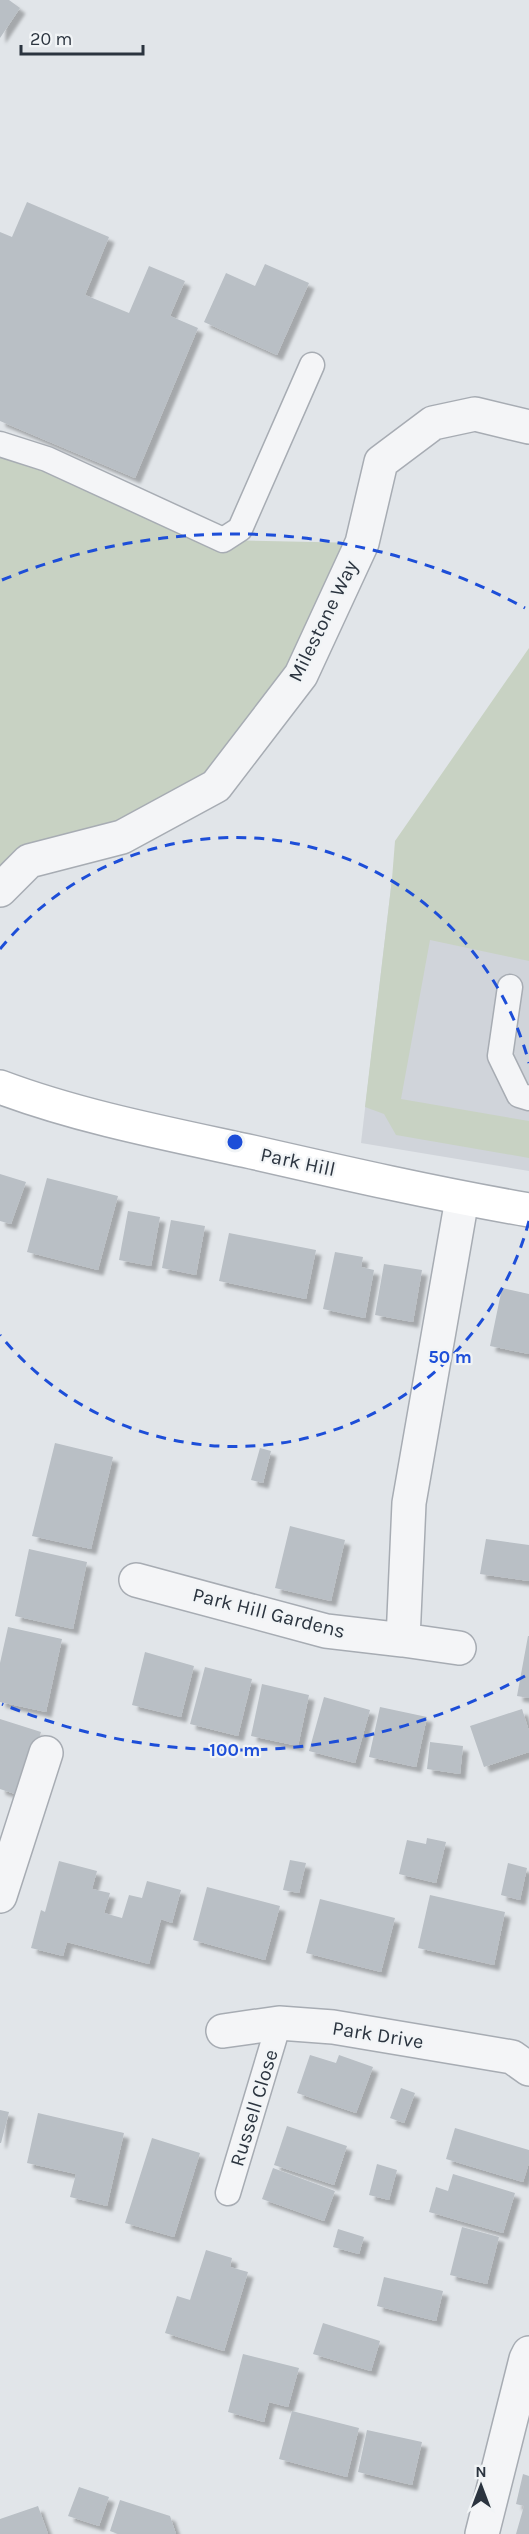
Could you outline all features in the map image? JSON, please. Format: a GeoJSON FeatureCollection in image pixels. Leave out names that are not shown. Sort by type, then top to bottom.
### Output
{"type":"FeatureCollection","features":[{"type":"Feature","properties":{"kind":"street","name":"Milestone Way"},"geometry":{"type":"LineString","coordinates":[[0,890],[29,861],[122,837],[216,786],[301,675],[362,543],[381,462],[433,423],[475,414],[529,427]]}},
{"type":"Feature","properties":{"kind":"street","name":"Park Hill"},"geometry":{"type":"LineString","coordinates":[[0,1087],[28,1097],[175,1135],[462,1199],[529,1210]]}},
{"type":"Feature","properties":{"kind":"street"},"geometry":{"type":"LineString","coordinates":[[403,1640],[409,1503],[462,1199]]}},
{"type":"Feature","properties":{"kind":"street","name":"Park Hill Gardens"},"geometry":{"type":"LineString","coordinates":[[136,1580],[326,1631],[459,1648]]}},
{"type":"Feature","properties":{"kind":"street"},"geometry":{"type":"LineString","coordinates":[[0,1896],[46,1753]]}},
{"type":"Feature","properties":{"kind":"street","name":"Park Drive"},"geometry":{"type":"LineString","coordinates":[[223,2031],[279,2024],[333,2027],[512,2057],[529,2069]]}},
{"type":"Feature","properties":{"kind":"street"},"geometry":{"type":"LineString","coordinates":[[482,2534],[529,2353]]}},
{"type":"Feature","properties":{"kind":"lane"},"geometry":{"type":"LineString","coordinates":[[0,444],[46,459],[223,540],[240,529],[312,365]]}},
{"type":"Feature","properties":{"kind":"lane"},"geometry":{"type":"LineString","coordinates":[[510,987],[500,1056],[519,1095],[529,1098]]}},
{"type":"Feature","properties":{"kind":"lane","name":"Russell Close"},"geometry":{"type":"LineString","coordinates":[[228,2193],[279,2024]]}},
{"type":"Feature","properties":{"kind":"shaded area"},"geometry":{"type":"Polygon","coordinates":[[[392,879],[529,914],[529,1171],[361,1143],[392,879]]]}},
{"type":"Feature","properties":{"kind":"green space"},"geometry":{"type":"Polygon","coordinates":[[[0,444],[223,540],[362,543],[216,786],[0,890],[0,444]]]}},
{"type":"Feature","properties":{"kind":"green space"},"geometry":{"type":"Polygon","coordinates":[[[529,648],[529,961],[430,940],[401,1099],[529,1121],[529,1158],[396,1135],[384,1114],[365,1107],[395,841],[529,648]]]}},
{"type":"Feature","properties":{"kind":"building"},"geometry":{"type":"Polygon","coordinates":[[[0,0],[9,0],[20,8],[0,38],[0,0]]]}},
{"type":"Feature","properties":{"kind":"building"},"geometry":{"type":"Polygon","coordinates":[[[27,202],[109,237],[85,295],[129,313],[149,266],[185,281],[170,316],[198,328],[135,478],[0,421],[0,232],[12,237],[27,202]]]}},
{"type":"Feature","properties":{"kind":"building"},"geometry":{"type":"Polygon","coordinates":[[[265,264],[309,283],[277,355],[204,322],[226,273],[255,286],[265,264]]]}},
{"type":"Feature","properties":{"kind":"building"},"geometry":{"type":"Polygon","coordinates":[[[0,1174],[26,1182],[11,1224],[0,1221],[0,1174]]]}},
{"type":"Feature","properties":{"kind":"building"},"geometry":{"type":"Polygon","coordinates":[[[47,1178],[118,1196],[98,1270],[27,1252],[47,1178]]]}},
{"type":"Feature","properties":{"kind":"building"},"geometry":{"type":"Polygon","coordinates":[[[128,1211],[160,1217],[151,1266],[119,1260],[128,1211]]]}},
{"type":"Feature","properties":{"kind":"building"},"geometry":{"type":"Polygon","coordinates":[[[171,1220],[205,1226],[196,1275],[162,1268],[171,1220]]]}},
{"type":"Feature","properties":{"kind":"building"},"geometry":{"type":"Polygon","coordinates":[[[229,1233],[316,1250],[306,1299],[219,1281],[229,1233]]]}},
{"type":"Feature","properties":{"kind":"building"},"geometry":{"type":"Polygon","coordinates":[[[335,1252],[363,1257],[361,1267],[374,1270],[365,1318],[323,1309],[335,1252]]]}},
{"type":"Feature","properties":{"kind":"building"},"geometry":{"type":"Polygon","coordinates":[[[384,1264],[422,1270],[413,1322],[375,1315],[384,1264]]]}},
{"type":"Feature","properties":{"kind":"building"},"geometry":{"type":"Polygon","coordinates":[[[502,1288],[529,1294],[529,1354],[490,1346],[502,1288]]]}},
{"type":"Feature","properties":{"kind":"building"},"geometry":{"type":"Polygon","coordinates":[[[55,1443],[113,1457],[91,1549],[32,1536],[55,1443]]]}},
{"type":"Feature","properties":{"kind":"building"},"geometry":{"type":"Polygon","coordinates":[[[260,1448],[271,1451],[263,1483],[251,1480],[260,1448]]]}},
{"type":"Feature","properties":{"kind":"building"},"geometry":{"type":"Polygon","coordinates":[[[290,1526],[345,1540],[331,1601],[275,1588],[290,1526]]]}},
{"type":"Feature","properties":{"kind":"building"},"geometry":{"type":"Polygon","coordinates":[[[486,1539],[529,1545],[529,1581],[480,1574],[486,1539]]]}},
{"type":"Feature","properties":{"kind":"building"},"geometry":{"type":"Polygon","coordinates":[[[29,1549],[87,1562],[73,1629],[15,1616],[29,1549]]]}},
{"type":"Feature","properties":{"kind":"building"},"geometry":{"type":"Polygon","coordinates":[[[8,1627],[62,1639],[46,1712],[0,1702],[0,1663],[8,1627]]]}},
{"type":"Feature","properties":{"kind":"building"},"geometry":{"type":"Polygon","coordinates":[[[529,1636],[529,1698],[517,1696],[529,1636]]]}},
{"type":"Feature","properties":{"kind":"building"},"geometry":{"type":"Polygon","coordinates":[[[145,1652],[194,1666],[181,1717],[132,1705],[145,1652]]]}},
{"type":"Feature","properties":{"kind":"building"},"geometry":{"type":"Polygon","coordinates":[[[205,1667],[252,1679],[238,1736],[190,1724],[205,1667]]]}},
{"type":"Feature","properties":{"kind":"building"},"geometry":{"type":"Polygon","coordinates":[[[262,1684],[309,1695],[298,1746],[251,1736],[262,1684]]]}},
{"type":"Feature","properties":{"kind":"building"},"geometry":{"type":"Polygon","coordinates":[[[324,1697],[370,1710],[355,1763],[309,1751],[324,1697]]]}},
{"type":"Feature","properties":{"kind":"building"},"geometry":{"type":"Polygon","coordinates":[[[380,1707],[427,1717],[416,1767],[369,1757],[380,1707]]]}},
{"type":"Feature","properties":{"kind":"building"},"geometry":{"type":"Polygon","coordinates":[[[522,1709],[529,1731],[529,1752],[484,1767],[470,1726],[522,1709]]]}},
{"type":"Feature","properties":{"kind":"building"},"geometry":{"type":"Polygon","coordinates":[[[0,1719],[41,1732],[21,1796],[0,1789],[0,1719]]]}},
{"type":"Feature","properties":{"kind":"building"},"geometry":{"type":"Polygon","coordinates":[[[430,1742],[463,1746],[460,1774],[427,1769],[430,1742]]]}},
{"type":"Feature","properties":{"kind":"building"},"geometry":{"type":"Polygon","coordinates":[[[427,1838],[446,1842],[436,1883],[399,1874],[407,1840],[426,1844],[427,1838]]]}},
{"type":"Feature","properties":{"kind":"building"},"geometry":{"type":"Polygon","coordinates":[[[290,1860],[306,1863],[299,1893],[283,1890],[290,1860]]]}},
{"type":"Feature","properties":{"kind":"building"},"geometry":{"type":"Polygon","coordinates":[[[59,1861],[97,1871],[92,1889],[110,1893],[104,1913],[122,1918],[129,1895],[142,1898],[147,1881],[181,1890],[172,1923],[161,1919],[149,1964],[67,1942],[63,1956],[31,1948],[41,1910],[45,1912],[59,1861]]]}},
{"type":"Feature","properties":{"kind":"building"},"geometry":{"type":"Polygon","coordinates":[[[508,1863],[527,1868],[520,1900],[501,1895],[508,1863]]]}},
{"type":"Feature","properties":{"kind":"building"},"geometry":{"type":"Polygon","coordinates":[[[207,1887],[280,1906],[265,1960],[193,1940],[207,1887]]]}},
{"type":"Feature","properties":{"kind":"building"},"geometry":{"type":"Polygon","coordinates":[[[430,1895],[505,1912],[494,1965],[418,1948],[430,1895]]]}},
{"type":"Feature","properties":{"kind":"building"},"geometry":{"type":"Polygon","coordinates":[[[320,1899],[395,1918],[381,1972],[306,1953],[320,1899]]]}},
{"type":"Feature","properties":{"kind":"building"},"geometry":{"type":"Polygon","coordinates":[[[310,2055],[336,2063],[339,2055],[373,2067],[356,2113],[297,2093],[310,2055]]]}},
{"type":"Feature","properties":{"kind":"building"},"geometry":{"type":"Polygon","coordinates":[[[401,2088],[415,2093],[404,2123],[390,2118],[401,2088]]]}},
{"type":"Feature","properties":{"kind":"building"},"geometry":{"type":"Polygon","coordinates":[[[0,2110],[9,2112],[1,2143],[0,2143],[0,2110]]]}},
{"type":"Feature","properties":{"kind":"building"},"geometry":{"type":"Polygon","coordinates":[[[38,2113],[124,2133],[107,2206],[70,2197],[76,2174],[27,2163],[38,2113]]]}},
{"type":"Feature","properties":{"kind":"building"},"geometry":{"type":"Polygon","coordinates":[[[287,2126],[347,2146],[334,2185],[274,2165],[287,2126]]]}},
{"type":"Feature","properties":{"kind":"building"},"geometry":{"type":"Polygon","coordinates":[[[455,2128],[529,2150],[529,2163],[523,2182],[446,2159],[455,2128]]]}},
{"type":"Feature","properties":{"kind":"building"},"geometry":{"type":"Polygon","coordinates":[[[152,2138],[200,2153],[174,2237],[125,2223],[152,2138]]]}},
{"type":"Feature","properties":{"kind":"building"},"geometry":{"type":"Polygon","coordinates":[[[377,2164],[397,2170],[389,2200],[369,2195],[377,2164]]]}},
{"type":"Feature","properties":{"kind":"building"},"geometry":{"type":"Polygon","coordinates":[[[273,2168],[335,2191],[324,2221],[262,2199],[273,2168]]]}},
{"type":"Feature","properties":{"kind":"building"},"geometry":{"type":"Polygon","coordinates":[[[453,2174],[515,2193],[503,2233],[429,2212],[436,2187],[448,2191],[453,2174]]]}},
{"type":"Feature","properties":{"kind":"building"},"geometry":{"type":"Polygon","coordinates":[[[462,2227],[499,2237],[487,2284],[450,2275],[462,2227]]]}},
{"type":"Feature","properties":{"kind":"building"},"geometry":{"type":"Polygon","coordinates":[[[338,2229],[364,2237],[359,2254],[333,2247],[338,2229]]]}},
{"type":"Feature","properties":{"kind":"building"},"geometry":{"type":"Polygon","coordinates":[[[206,2250],[232,2258],[230,2267],[248,2272],[224,2351],[165,2333],[177,2296],[190,2300],[206,2250]]]}},
{"type":"Feature","properties":{"kind":"building"},"geometry":{"type":"Polygon","coordinates":[[[384,2277],[443,2291],[436,2321],[377,2306],[384,2277]]]}},
{"type":"Feature","properties":{"kind":"building"},"geometry":{"type":"Polygon","coordinates":[[[323,2323],[380,2341],[371,2371],[313,2354],[323,2323]]]}},
{"type":"Feature","properties":{"kind":"building"},"geometry":{"type":"Polygon","coordinates":[[[243,2354],[299,2368],[288,2407],[269,2402],[264,2422],[228,2412],[243,2354]]]}},
{"type":"Feature","properties":{"kind":"building"},"geometry":{"type":"Polygon","coordinates":[[[292,2411],[359,2428],[347,2477],[279,2459],[292,2411]]]}},
{"type":"Feature","properties":{"kind":"building"},"geometry":{"type":"Polygon","coordinates":[[[367,2430],[422,2442],[412,2485],[358,2472],[367,2430]]]}},
{"type":"Feature","properties":{"kind":"building"},"geometry":{"type":"Polygon","coordinates":[[[523,2474],[529,2476],[529,2534],[516,2534],[524,2506],[516,2504],[523,2474]]]}},
{"type":"Feature","properties":{"kind":"building"},"geometry":{"type":"Polygon","coordinates":[[[79,2487],[109,2497],[99,2526],[68,2516],[79,2487]]]}},
{"type":"Feature","properties":{"kind":"building"},"geometry":{"type":"Polygon","coordinates":[[[120,2500],[170,2516],[176,2534],[118,2534],[110,2531],[120,2500]]]}},
{"type":"Feature","properties":{"kind":"building"},"geometry":{"type":"Polygon","coordinates":[[[38,2506],[48,2534],[0,2534],[0,2519],[38,2506]]]}}]}
